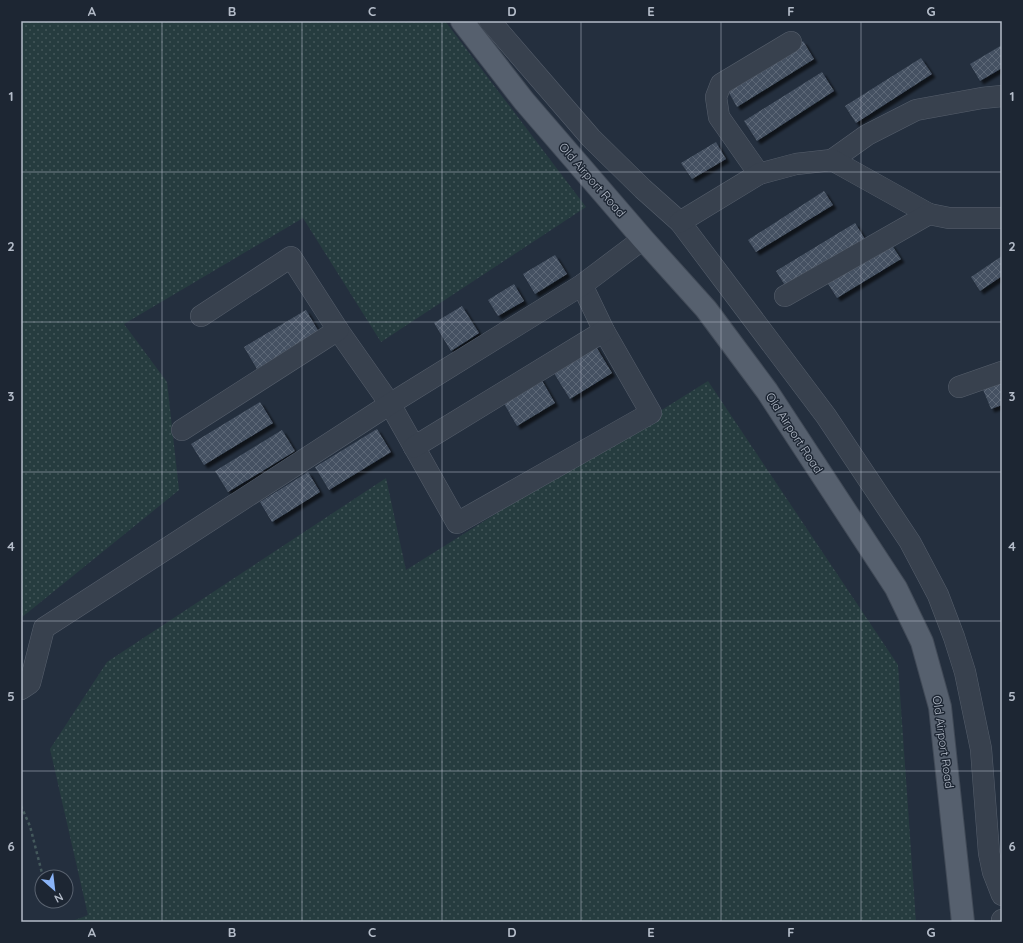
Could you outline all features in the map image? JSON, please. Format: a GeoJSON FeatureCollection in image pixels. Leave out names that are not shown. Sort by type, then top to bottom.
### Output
{"type":"FeatureCollection","features":[{"type":"Feature","properties":{"kind":"main road","name":"Old Airport Road"},"geometry":{"type":"LineString","coordinates":[[462,21],[524,101],[643,239],[706,309],[767,391],[896,588],[922,642],[940,707],[963,922]]}},
{"type":"Feature","properties":{"kind":"street"},"geometry":{"type":"LineString","coordinates":[[490,21],[591,138],[643,189],[680,222],[826,416],[910,542],[938,595],[966,672],[981,749],[989,853],[993,872],[1002,895]]}},
{"type":"Feature","properties":{"kind":"street"},"geometry":{"type":"LineString","coordinates":[[759,174],[719,118],[716,97],[722,84],[791,42]]}},
{"type":"Feature","properties":{"kind":"street"},"geometry":{"type":"LineString","coordinates":[[680,222],[759,174],[796,164],[832,160],[867,135],[916,110],[982,98],[1002,96]]}},
{"type":"Feature","properties":{"kind":"street"},"geometry":{"type":"LineString","coordinates":[[832,160],[929,214],[949,218],[1002,218]]}},
{"type":"Feature","properties":{"kind":"street"},"geometry":{"type":"LineString","coordinates":[[785,296],[929,214]]}},
{"type":"Feature","properties":{"kind":"street"},"geometry":{"type":"LineString","coordinates":[[21,689],[30,683],[44,628],[390,404],[582,285],[643,239]]}},
{"type":"Feature","properties":{"kind":"street"},"geometry":{"type":"LineString","coordinates":[[201,316],[291,257],[338,330],[390,404],[456,524],[651,413],[604,331],[582,285]]}},
{"type":"Feature","properties":{"kind":"street"},"geometry":{"type":"LineString","coordinates":[[182,430],[338,330]]}},
{"type":"Feature","properties":{"kind":"street"},"geometry":{"type":"LineString","coordinates":[[414,448],[604,331]]}},
{"type":"Feature","properties":{"kind":"street"},"geometry":{"type":"LineString","coordinates":[[959,387],[1002,372]]}},
{"type":"Feature","properties":{"kind":"path"},"geometry":{"type":"LineString","coordinates":[[21,806],[30,826],[40,869]]}},
{"type":"Feature","properties":{"kind":"green space"},"geometry":{"type":"Polygon","coordinates":[[[21,21],[445,21],[586,207],[381,342],[303,218],[124,324],[167,382],[179,490],[21,618],[21,21]]]}},
{"type":"Feature","properties":{"kind":"green space"},"geometry":{"type":"Polygon","coordinates":[[[708,381],[898,665],[916,922],[70,922],[88,915],[50,749],[107,662],[386,478],[406,570],[708,381]]]}},
{"type":"Feature","properties":{"kind":"building"},"geometry":{"type":"Polygon","coordinates":[[[803,41],[814,59],[737,107],[728,91],[803,41]]]}},
{"type":"Feature","properties":{"kind":"building"},"geometry":{"type":"Polygon","coordinates":[[[1002,45],[1002,68],[980,81],[970,64],[1002,45]]]}},
{"type":"Feature","properties":{"kind":"building"},"geometry":{"type":"Polygon","coordinates":[[[921,58],[932,74],[856,123],[845,106],[921,58]]]}},
{"type":"Feature","properties":{"kind":"building"},"geometry":{"type":"Polygon","coordinates":[[[822,72],[834,91],[757,141],[744,121],[822,72]]]}},
{"type":"Feature","properties":{"kind":"building"},"geometry":{"type":"Polygon","coordinates":[[[716,142],[726,159],[692,179],[681,163],[716,142]]]}},
{"type":"Feature","properties":{"kind":"building"},"geometry":{"type":"Polygon","coordinates":[[[824,191],[833,205],[756,252],[748,240],[824,191]]]}},
{"type":"Feature","properties":{"kind":"building"},"geometry":{"type":"Polygon","coordinates":[[[855,223],[865,239],[786,287],[776,271],[855,223]]]}},
{"type":"Feature","properties":{"kind":"building"},"geometry":{"type":"Polygon","coordinates":[[[891,244],[901,259],[837,298],[827,282],[891,244]]]}},
{"type":"Feature","properties":{"kind":"building"},"geometry":{"type":"Polygon","coordinates":[[[555,255],[567,274],[535,294],[523,274],[555,255]]]}},
{"type":"Feature","properties":{"kind":"building"},"geometry":{"type":"Polygon","coordinates":[[[1002,256],[1002,276],[980,291],[971,277],[1002,256]]]}},
{"type":"Feature","properties":{"kind":"building"},"geometry":{"type":"Polygon","coordinates":[[[514,284],[524,301],[498,316],[488,300],[514,284]]]}},
{"type":"Feature","properties":{"kind":"building"},"geometry":{"type":"Polygon","coordinates":[[[462,306],[479,333],[451,351],[434,323],[462,306]]]}},
{"type":"Feature","properties":{"kind":"building"},"geometry":{"type":"Polygon","coordinates":[[[306,310],[319,332],[257,369],[244,347],[306,310]]]}},
{"type":"Feature","properties":{"kind":"building"},"geometry":{"type":"Polygon","coordinates":[[[595,345],[612,373],[570,399],[552,370],[595,345]]]}},
{"type":"Feature","properties":{"kind":"building"},"geometry":{"type":"Polygon","coordinates":[[[540,377],[555,403],[517,426],[502,400],[540,377]]]}},
{"type":"Feature","properties":{"kind":"building"},"geometry":{"type":"Polygon","coordinates":[[[1002,379],[1002,405],[991,409],[982,387],[1002,379]]]}},
{"type":"Feature","properties":{"kind":"building"},"geometry":{"type":"Polygon","coordinates":[[[260,402],[273,423],[204,465],[191,444],[260,402]]]}},
{"type":"Feature","properties":{"kind":"building"},"geometry":{"type":"Polygon","coordinates":[[[377,429],[391,452],[329,490],[315,467],[377,429]]]}},
{"type":"Feature","properties":{"kind":"building"},"geometry":{"type":"Polygon","coordinates":[[[282,430],[295,451],[228,492],[215,471],[282,430]]]}},
{"type":"Feature","properties":{"kind":"building"},"geometry":{"type":"Polygon","coordinates":[[[308,472],[320,492],[272,522],[260,502],[308,472]]]}}]}
